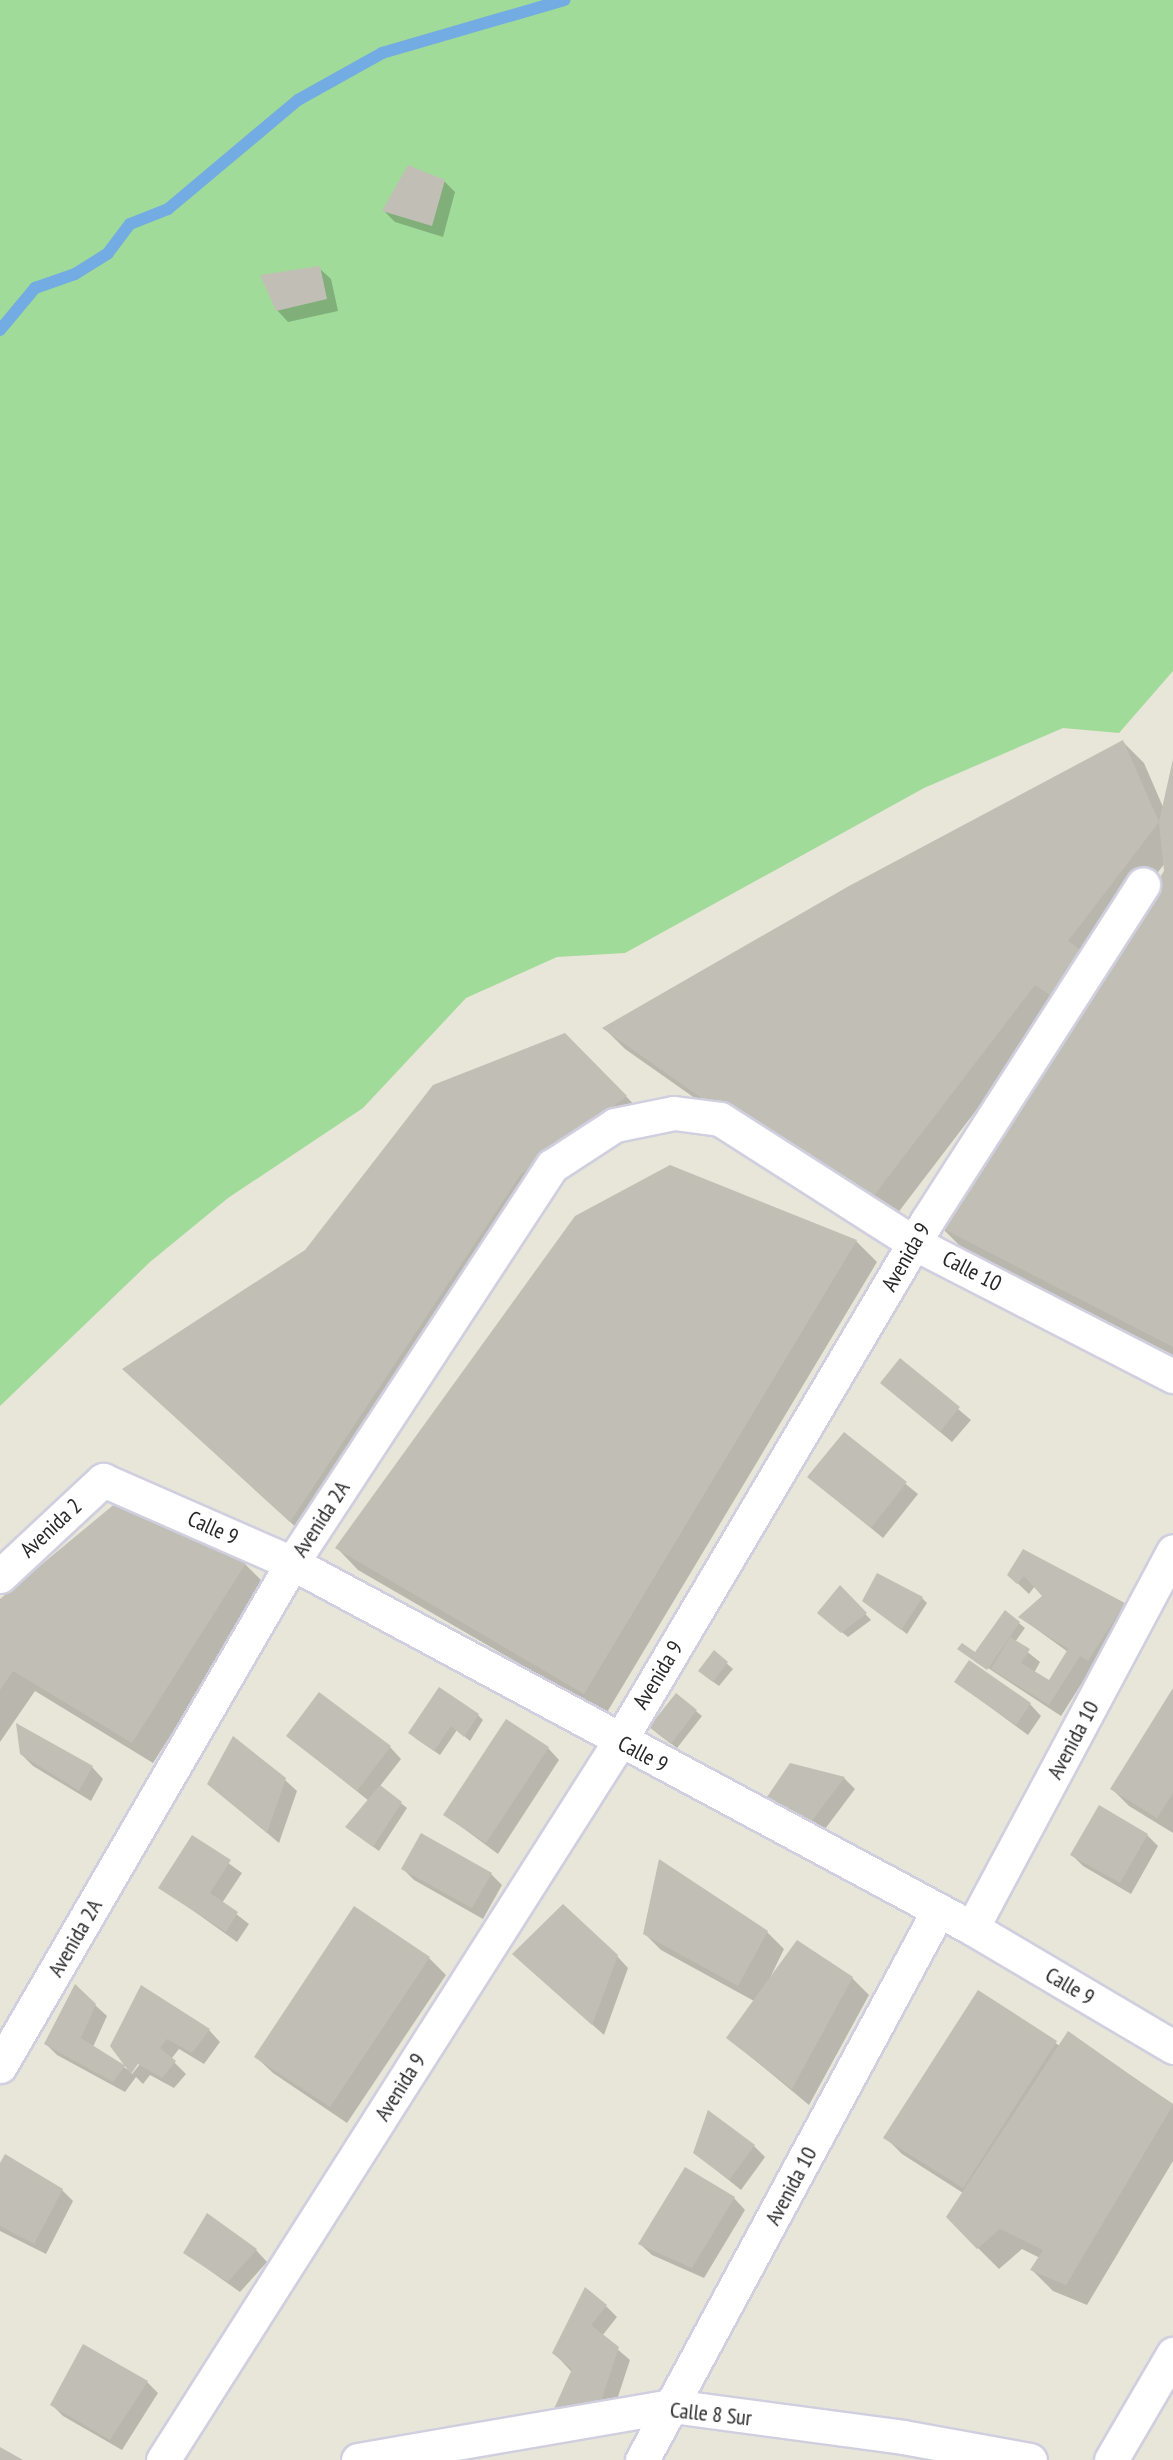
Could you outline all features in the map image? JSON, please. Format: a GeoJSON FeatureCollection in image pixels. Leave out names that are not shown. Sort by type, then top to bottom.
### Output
{"type":"FeatureCollection","features":[{"type":"Feature","properties":{"kind":"street","name":"Avenida 9"},"geometry":{"type":"LineString","coordinates":[[163,2460],[619,1742],[915,1243],[1143,884]]}},
{"type":"Feature","properties":{"kind":"street","name":"Avenida 2A"},"geometry":{"type":"LineString","coordinates":[[0,2066],[292,1563],[552,1166],[615,1125],[674,1113],[720,1119],[747,1135]]}},
{"type":"Feature","properties":{"kind":"street","name":"Calle 10"},"geometry":{"type":"LineString","coordinates":[[747,1135],[915,1243],[1173,1376]]}},
{"type":"Feature","properties":{"kind":"street","name":"Calle 9"},"geometry":{"type":"LineString","coordinates":[[103,1480],[292,1563],[619,1742],[972,1928],[1173,2047]]}},
{"type":"Feature","properties":{"kind":"street","name":"Avenida 2"},"geometry":{"type":"LineString","coordinates":[[0,1576],[103,1480]]}},
{"type":"Feature","properties":{"kind":"street","name":"Avenida 10"},"geometry":{"type":"LineString","coordinates":[[972,1928],[1173,1551]]}},
{"type":"Feature","properties":{"kind":"street","name":"Avenida 10"},"geometry":{"type":"LineString","coordinates":[[642,2460],[938,1911]]}},
{"type":"Feature","properties":{"kind":"street"},"geometry":{"type":"LineString","coordinates":[[1111,2460],[1173,2354]]}},
{"type":"Feature","properties":{"kind":"street","name":"Calle 8 Sur"},"geometry":{"type":"LineString","coordinates":[[358,2460],[672,2406],[903,2437],[1030,2460]]}},
{"type":"Feature","properties":{"kind":"green space"},"geometry":{"type":"Polygon","coordinates":[[[0,0],[1173,0],[1173,671],[1119,733],[1063,728],[924,788],[625,953],[557,957],[466,998],[363,1108],[228,1198],[150,1262],[0,1406],[0,0]]]}},
{"type":"Feature","properties":{"kind":"building"},"geometry":{"type":"Polygon","coordinates":[[[408,165],[445,180],[432,226],[382,211],[408,165]]]}},
{"type":"Feature","properties":{"kind":"building"},"geometry":{"type":"Polygon","coordinates":[[[320,266],[327,299],[276,311],[260,275],[320,266]]]}},
{"type":"Feature","properties":{"kind":"building"},"geometry":{"type":"Polygon","coordinates":[[[1123,740],[1159,822],[1068,941],[1086,954],[1054,998],[1035,985],[862,1211],[602,1028],[849,886],[1123,740]]]}},
{"type":"Feature","properties":{"kind":"building"},"geometry":{"type":"Polygon","coordinates":[[[1173,759],[1173,1347],[938,1226],[1164,871],[1159,822],[1173,759]]]}},
{"type":"Feature","properties":{"kind":"building"},"geometry":{"type":"Polygon","coordinates":[[[565,1033],[627,1096],[521,1174],[290,1522],[122,1369],[305,1250],[433,1085],[565,1033]]]}},
{"type":"Feature","properties":{"kind":"building"},"geometry":{"type":"Polygon","coordinates":[[[670,1165],[857,1240],[584,1694],[335,1548],[575,1216],[670,1165]]]}},
{"type":"Feature","properties":{"kind":"building"},"geometry":{"type":"Polygon","coordinates":[[[900,1358],[960,1407],[940,1432],[880,1383],[900,1358]]]}},
{"type":"Feature","properties":{"kind":"building"},"geometry":{"type":"Polygon","coordinates":[[[844,1432],[907,1482],[871,1528],[807,1477],[844,1432]]]}},
{"type":"Feature","properties":{"kind":"building"},"geometry":{"type":"Polygon","coordinates":[[[123,1497],[246,1563],[132,1743],[13,1671],[0,1690],[0,1599],[123,1497]]]}},
{"type":"Feature","properties":{"kind":"building"},"geometry":{"type":"Polygon","coordinates":[[[1023,1549],[1125,1603],[1088,1661],[1080,1656],[1049,1705],[991,1669],[1010,1637],[1030,1649],[1021,1663],[1049,1680],[1068,1649],[1018,1617],[1042,1596],[1024,1576],[1017,1584],[1007,1575],[1023,1549]]]}},
{"type":"Feature","properties":{"kind":"building"},"geometry":{"type":"Polygon","coordinates":[[[877,1573],[923,1597],[901,1630],[862,1601],[877,1573]]]}},
{"type":"Feature","properties":{"kind":"building"},"geometry":{"type":"Polygon","coordinates":[[[840,1585],[867,1613],[841,1633],[817,1613],[840,1585]]]}},
{"type":"Feature","properties":{"kind":"building"},"geometry":{"type":"Polygon","coordinates":[[[1005,1610],[1020,1622],[987,1670],[957,1649],[962,1643],[975,1652],[1005,1610]]]}},
{"type":"Feature","properties":{"kind":"building"},"geometry":{"type":"Polygon","coordinates":[[[714,1650],[728,1662],[713,1682],[698,1671],[714,1650]]]}},
{"type":"Feature","properties":{"kind":"building"},"geometry":{"type":"Polygon","coordinates":[[[969,1660],[1031,1703],[1016,1725],[954,1682],[969,1660]]]}},
{"type":"Feature","properties":{"kind":"building"},"geometry":{"type":"Polygon","coordinates":[[[439,1687],[479,1714],[464,1737],[451,1726],[434,1751],[408,1733],[439,1687]]]}},
{"type":"Feature","properties":{"kind":"building"},"geometry":{"type":"Polygon","coordinates":[[[1173,1688],[1173,1793],[1157,1818],[1110,1789],[1173,1688]]]}},
{"type":"Feature","properties":{"kind":"building"},"geometry":{"type":"Polygon","coordinates":[[[319,1692],[391,1746],[357,1791],[286,1736],[319,1692]]]}},
{"type":"Feature","properties":{"kind":"building"},"geometry":{"type":"Polygon","coordinates":[[[676,1693],[697,1710],[671,1744],[649,1727],[676,1693]]]}},
{"type":"Feature","properties":{"kind":"building"},"geometry":{"type":"Polygon","coordinates":[[[506,1719],[549,1747],[486,1843],[443,1815],[506,1719]]]}},
{"type":"Feature","properties":{"kind":"building"},"geometry":{"type":"Polygon","coordinates":[[[16,1723],[93,1766],[79,1791],[20,1754],[16,1723]]]}},
{"type":"Feature","properties":{"kind":"building"},"geometry":{"type":"Polygon","coordinates":[[[233,1736],[286,1778],[267,1833],[207,1784],[233,1736]]]}},
{"type":"Feature","properties":{"kind":"building"},"geometry":{"type":"Polygon","coordinates":[[[790,1763],[845,1777],[807,1827],[765,1800],[790,1763]]]}},
{"type":"Feature","properties":{"kind":"building"},"geometry":{"type":"Polygon","coordinates":[[[380,1785],[402,1802],[373,1847],[345,1827],[380,1785]]]}},
{"type":"Feature","properties":{"kind":"building"},"geometry":{"type":"Polygon","coordinates":[[[1099,1805],[1148,1834],[1120,1883],[1070,1855],[1099,1805]]]}},
{"type":"Feature","properties":{"kind":"building"},"geometry":{"type":"Polygon","coordinates":[[[421,1833],[492,1873],[472,1908],[401,1869],[421,1833]]]}},
{"type":"Feature","properties":{"kind":"building"},"geometry":{"type":"Polygon","coordinates":[[[192,1835],[231,1860],[210,1893],[238,1912],[226,1932],[158,1888],[192,1835]]]}},
{"type":"Feature","properties":{"kind":"building"},"geometry":{"type":"Polygon","coordinates":[[[659,1859],[768,1931],[738,1986],[643,1934],[659,1859]]]}},
{"type":"Feature","properties":{"kind":"building"},"geometry":{"type":"Polygon","coordinates":[[[563,1904],[618,1955],[592,2025],[512,1954],[563,1904]]]}},
{"type":"Feature","properties":{"kind":"building"},"geometry":{"type":"Polygon","coordinates":[[[354,1906],[430,1957],[330,2107],[254,2057],[354,1906]]]}},
{"type":"Feature","properties":{"kind":"building"},"geometry":{"type":"Polygon","coordinates":[[[797,1940],[853,1977],[792,2089],[726,2038],[797,1940]]]}},
{"type":"Feature","properties":{"kind":"building"},"geometry":{"type":"Polygon","coordinates":[[[75,1984],[96,2004],[81,2038],[124,2065],[110,2046],[141,1985],[210,2029],[192,2053],[167,2039],[160,2048],[176,2061],[162,2078],[138,2064],[131,2074],[125,2066],[113,2082],[44,2044],[75,1984]]]}},
{"type":"Feature","properties":{"kind":"building"},"geometry":{"type":"Polygon","coordinates":[[[978,1990],[1057,2041],[963,2188],[883,2138],[978,1990]]]}},
{"type":"Feature","properties":{"kind":"building"},"geometry":{"type":"Polygon","coordinates":[[[1068,2031],[1173,2105],[1066,2285],[1030,2270],[1043,2250],[1000,2229],[977,2249],[946,2217],[1068,2031]]]}},
{"type":"Feature","properties":{"kind":"building"},"geometry":{"type":"Polygon","coordinates":[[[708,2110],[755,2145],[729,2180],[693,2153],[708,2110]]]}},
{"type":"Feature","properties":{"kind":"building"},"geometry":{"type":"Polygon","coordinates":[[[5,2154],[63,2189],[34,2244],[0,2226],[0,2163],[5,2154]]]}},
{"type":"Feature","properties":{"kind":"building"},"geometry":{"type":"Polygon","coordinates":[[[685,2167],[735,2197],[692,2268],[638,2244],[685,2167]]]}},
{"type":"Feature","properties":{"kind":"building"},"geometry":{"type":"Polygon","coordinates":[[[207,2213],[257,2249],[228,2282],[183,2253],[207,2213]]]}},
{"type":"Feature","properties":{"kind":"building"},"geometry":{"type":"Polygon","coordinates":[[[585,2287],[607,2305],[591,2325],[619,2347],[600,2404],[553,2411],[572,2369],[552,2353],[585,2287]]]}},
{"type":"Feature","properties":{"kind":"building"},"geometry":{"type":"Polygon","coordinates":[[[83,2344],[148,2381],[110,2440],[50,2405],[83,2344]]]}},
{"type":"Feature","properties":{"kind":"building"},"geometry":{"type":"Polygon","coordinates":[[[0,2447],[23,2460],[0,2460],[0,2447]]]}},
{"type":"Feature","properties":{"kind":"waterway"},"geometry":{"type":"LineString","coordinates":[[0,330],[35,288],[75,274],[108,253],[130,224],[168,209],[298,100],[382,53],[564,0]]}}]}
